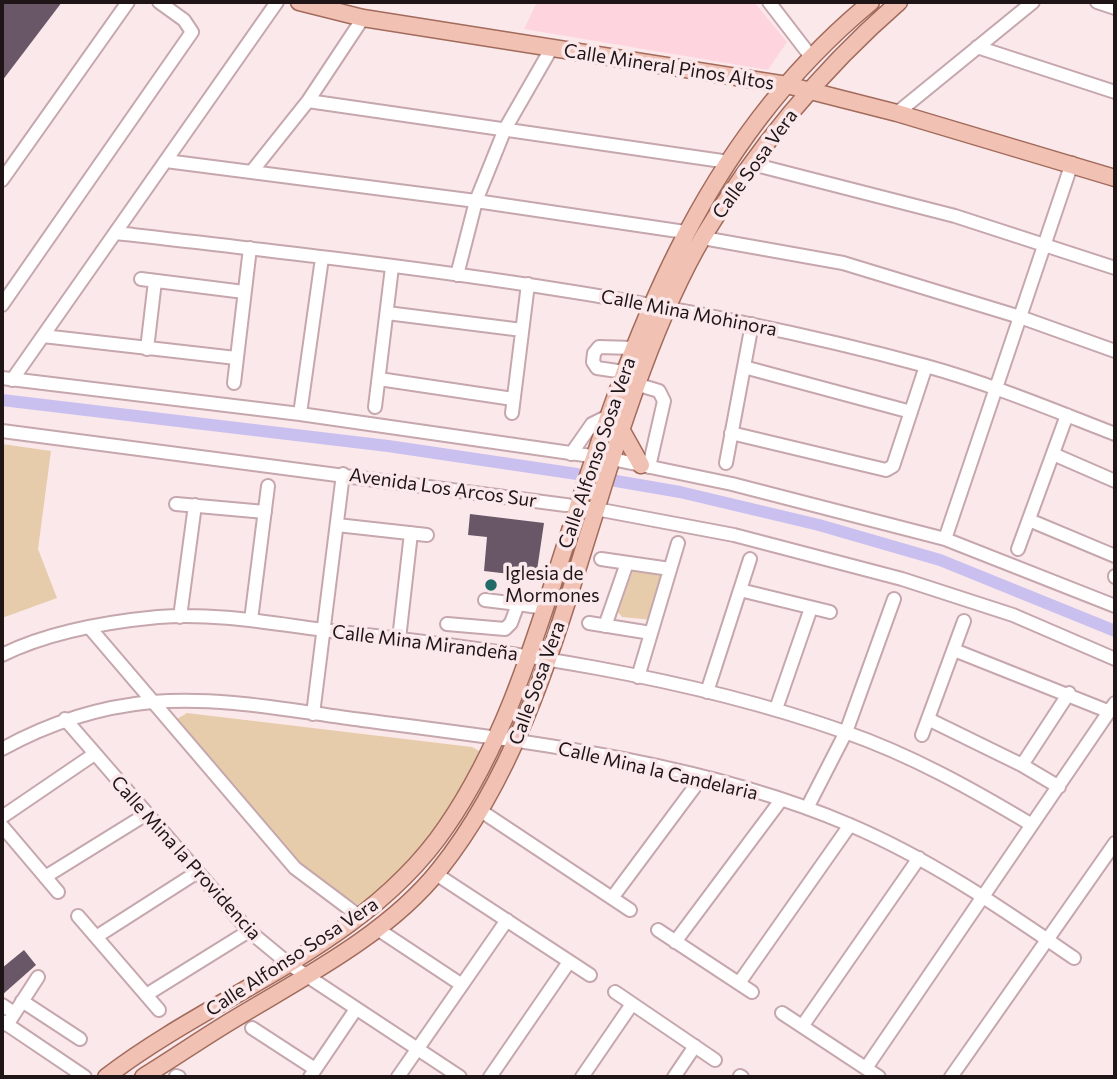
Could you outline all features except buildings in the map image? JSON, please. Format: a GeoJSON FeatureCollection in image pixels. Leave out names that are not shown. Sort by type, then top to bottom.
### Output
{"type":"FeatureCollection","features":[{"type":"Feature","properties":{"kind":"main road","name":"Calle Mineral Pinos Altos"},"geometry":{"type":"LineString","coordinates":[[299,2],[363,18],[551,50],[786,85],[897,113],[1115,178]]}},
{"type":"Feature","properties":{"kind":"main road","name":"Calle Sosa Vera"},"geometry":{"type":"LineString","coordinates":[[144,1077],[309,976],[376,928],[412,899],[436,874],[481,811],[516,740],[547,658],[639,385],[669,308],[703,238],[752,164],[809,90],[860,35],[899,2]]}},
{"type":"Feature","properties":{"kind":"main road","name":"Calle Alfonso Sosa Vera"},"geometry":{"type":"LineString","coordinates":[[106,1077],[289,964],[359,916],[422,860],[472,786],[498,738],[529,656],[624,372],[685,232],[729,162],[786,85],[866,3]]}},
{"type":"Feature","properties":{"kind":"main road"},"geometry":{"type":"LineString","coordinates":[[622,431],[645,466]]}},
{"type":"Feature","properties":{"kind":"street"},"geometry":{"type":"LineString","coordinates":[[3,176],[128,2]]}},
{"type":"Feature","properties":{"kind":"street"},"geometry":{"type":"LineString","coordinates":[[2,305],[192,32],[184,20],[159,2]]}},
{"type":"Feature","properties":{"kind":"street"},"geometry":{"type":"LineString","coordinates":[[7,379],[43,337],[277,2]]}},
{"type":"Feature","properties":{"kind":"street"},"geometry":{"type":"LineString","coordinates":[[769,2],[812,58]]}},
{"type":"Feature","properties":{"kind":"street"},"geometry":{"type":"LineString","coordinates":[[897,113],[1033,2]]}},
{"type":"Feature","properties":{"kind":"street"},"geometry":{"type":"LineString","coordinates":[[1097,2],[1115,8]]}},
{"type":"Feature","properties":{"kind":"street"},"geometry":{"type":"LineString","coordinates":[[253,170],[308,100],[363,18]]}},
{"type":"Feature","properties":{"kind":"street"},"geometry":{"type":"LineString","coordinates":[[977,47],[1115,92]]}},
{"type":"Feature","properties":{"kind":"street"},"geometry":{"type":"LineString","coordinates":[[457,275],[476,201],[505,129],[551,50]]}},
{"type":"Feature","properties":{"kind":"street"},"geometry":{"type":"LineString","coordinates":[[308,100],[729,162]]}},
{"type":"Feature","properties":{"kind":"street"},"geometry":{"type":"LineString","coordinates":[[166,161],[253,170],[685,232]]}},
{"type":"Feature","properties":{"kind":"street"},"geometry":{"type":"LineString","coordinates":[[944,539],[1072,163]]}},
{"type":"Feature","properties":{"kind":"street"},"geometry":{"type":"LineString","coordinates":[[752,164],[955,216],[1115,268]]}},
{"type":"Feature","properties":{"kind":"street","name":"Calle Mina Mohinora"},"geometry":{"type":"LineString","coordinates":[[116,233],[527,284],[752,324],[926,366],[996,388],[1115,434]]}},
{"type":"Feature","properties":{"kind":"street"},"geometry":{"type":"LineString","coordinates":[[703,238],[843,264],[1020,317],[1115,351]]}},
{"type":"Feature","properties":{"kind":"street"},"geometry":{"type":"LineString","coordinates":[[234,383],[250,248]]}},
{"type":"Feature","properties":{"kind":"street"},"geometry":{"type":"LineString","coordinates":[[300,414],[322,258]]}},
{"type":"Feature","properties":{"kind":"street"},"geometry":{"type":"LineString","coordinates":[[375,407],[392,267]]}},
{"type":"Feature","properties":{"kind":"street"},"geometry":{"type":"LineString","coordinates":[[141,279],[244,292]]}},
{"type":"Feature","properties":{"kind":"street"},"geometry":{"type":"LineString","coordinates":[[147,349],[155,281]]}},
{"type":"Feature","properties":{"kind":"street"},"geometry":{"type":"LineString","coordinates":[[379,379],[512,406],[527,284]]}},
{"type":"Feature","properties":{"kind":"street"},"geometry":{"type":"LineString","coordinates":[[387,313],[522,330]]}},
{"type":"Feature","properties":{"kind":"street"},"geometry":{"type":"LineString","coordinates":[[726,463],[752,324]]}},
{"type":"Feature","properties":{"kind":"street"},"geometry":{"type":"LineString","coordinates":[[43,337],[236,358]]}},
{"type":"Feature","properties":{"kind":"street"},"geometry":{"type":"LineString","coordinates":[[624,372],[597,368],[593,362],[594,353],[599,347],[634,348]]}},
{"type":"Feature","properties":{"kind":"street"},"geometry":{"type":"LineString","coordinates":[[744,366],[911,412]]}},
{"type":"Feature","properties":{"kind":"street"},"geometry":{"type":"LineString","coordinates":[[731,433],[886,470],[893,466],[926,366]]}},
{"type":"Feature","properties":{"kind":"street"},"geometry":{"type":"LineString","coordinates":[[7,379],[300,414],[612,459],[732,484],[944,539],[1115,606]]}},
{"type":"Feature","properties":{"kind":"street"},"geometry":{"type":"LineString","coordinates":[[639,385],[659,391],[664,401],[645,466]]}},
{"type":"Feature","properties":{"kind":"street"},"geometry":{"type":"LineString","coordinates":[[1018,549],[1067,415]]}},
{"type":"Feature","properties":{"kind":"street"},"geometry":{"type":"LineString","coordinates":[[570,454],[589,427],[608,416]]}},
{"type":"Feature","properties":{"kind":"street","name":"Avenida Los Arcos Sur"},"geometry":{"type":"LineString","coordinates":[[2,431],[578,506],[734,535],[902,579],[1013,615],[1115,659]]}},
{"type":"Feature","properties":{"kind":"street"},"geometry":{"type":"LineString","coordinates":[[1053,454],[1115,481]]}},
{"type":"Feature","properties":{"kind":"street"},"geometry":{"type":"LineString","coordinates":[[313,714],[343,474]]}},
{"type":"Feature","properties":{"kind":"street"},"geometry":{"type":"LineString","coordinates":[[251,620],[268,486]]}},
{"type":"Feature","properties":{"kind":"street"},"geometry":{"type":"LineString","coordinates":[[176,504],[265,512]]}},
{"type":"Feature","properties":{"kind":"street"},"geometry":{"type":"LineString","coordinates":[[180,617],[195,505]]}},
{"type":"Feature","properties":{"kind":"street"},"geometry":{"type":"LineString","coordinates":[[1029,520],[1115,556]]}},
{"type":"Feature","properties":{"kind":"street"},"geometry":{"type":"LineString","coordinates":[[337,525],[427,535]]}},
{"type":"Feature","properties":{"kind":"street"},"geometry":{"type":"LineString","coordinates":[[399,639],[411,533]]}},
{"type":"Feature","properties":{"kind":"street"},"geometry":{"type":"LineString","coordinates":[[638,677],[678,543]]}},
{"type":"Feature","properties":{"kind":"street"},"geometry":{"type":"LineString","coordinates":[[601,559],[670,569]]}},
{"type":"Feature","properties":{"kind":"street"},"geometry":{"type":"LineString","coordinates":[[707,692],[750,559]]}},
{"type":"Feature","properties":{"kind":"street"},"geometry":{"type":"LineString","coordinates":[[605,626],[627,563]]}},
{"type":"Feature","properties":{"kind":"street"},"geometry":{"type":"LineString","coordinates":[[740,590],[830,612]]}},
{"type":"Feature","properties":{"kind":"street"},"geometry":{"type":"LineString","coordinates":[[807,808],[846,733],[894,598]]}},
{"type":"Feature","properties":{"kind":"street"},"geometry":{"type":"LineString","coordinates":[[485,600],[545,608]]}},
{"type":"Feature","properties":{"kind":"street"},"geometry":{"type":"LineString","coordinates":[[447,624],[505,629],[511,623],[518,604]]}},
{"type":"Feature","properties":{"kind":"street"},"geometry":{"type":"LineString","coordinates":[[776,709],[811,608]]}},
{"type":"Feature","properties":{"kind":"street","name":"Calle Mina Mirandeña"},"geometry":{"type":"LineString","coordinates":[[2,655],[44,639],[90,628],[180,617],[251,620],[547,658],[776,709],[846,733],[909,757],[1032,825]]}},
{"type":"Feature","properties":{"kind":"street"},"geometry":{"type":"LineString","coordinates":[[922,735],[964,621]]}},
{"type":"Feature","properties":{"kind":"street"},"geometry":{"type":"LineString","coordinates":[[589,624],[651,633]]}},
{"type":"Feature","properties":{"kind":"street"},"geometry":{"type":"LineString","coordinates":[[90,628],[295,868],[359,916]]}},
{"type":"Feature","properties":{"kind":"street"},"geometry":{"type":"LineString","coordinates":[[866,1068],[1112,708],[954,650]]}},
{"type":"Feature","properties":{"kind":"street"},"geometry":{"type":"LineString","coordinates":[[1022,765],[1069,693]]}},
{"type":"Feature","properties":{"kind":"street","name":"Calle Mina la Candelaria"},"geometry":{"type":"LineString","coordinates":[[2,749],[65,719],[153,702],[233,702],[516,740],[702,777],[807,808],[919,858],[984,895],[1074,958]]}},
{"type":"Feature","properties":{"kind":"street","name":"Calle Mina la Providencia"},"geometry":{"type":"LineString","coordinates":[[65,719],[93,755],[248,931],[289,964],[460,1077]]}},
{"type":"Feature","properties":{"kind":"street"},"geometry":{"type":"LineString","coordinates":[[928,719],[1022,765],[1059,787]]}},
{"type":"Feature","properties":{"kind":"street"},"geometry":{"type":"LineString","coordinates":[[2,817],[93,755]]}},
{"type":"Feature","properties":{"kind":"street"},"geometry":{"type":"LineString","coordinates":[[612,898],[702,777]]}},
{"type":"Feature","properties":{"kind":"street"},"geometry":{"type":"LineString","coordinates":[[675,942],[781,800]]}},
{"type":"Feature","properties":{"kind":"street"},"geometry":{"type":"LineString","coordinates":[[481,811],[630,910]]}},
{"type":"Feature","properties":{"kind":"street"},"geometry":{"type":"LineString","coordinates":[[45,877],[145,815]]}},
{"type":"Feature","properties":{"kind":"street"},"geometry":{"type":"LineString","coordinates":[[739,983],[850,825]]}},
{"type":"Feature","properties":{"kind":"street"},"geometry":{"type":"LineString","coordinates":[[2,826],[58,892]]}},
{"type":"Feature","properties":{"kind":"street"},"geometry":{"type":"LineString","coordinates":[[951,1077],[1115,843]]}},
{"type":"Feature","properties":{"kind":"street"},"geometry":{"type":"LineString","coordinates":[[803,1025],[919,858]]}},
{"type":"Feature","properties":{"kind":"street"},"geometry":{"type":"LineString","coordinates":[[96,937],[195,873]]}},
{"type":"Feature","properties":{"kind":"street"},"geometry":{"type":"LineString","coordinates":[[436,874],[590,975]]}},
{"type":"Feature","properties":{"kind":"street"},"geometry":{"type":"LineString","coordinates":[[79,916],[159,1010]]}},
{"type":"Feature","properties":{"kind":"street"},"geometry":{"type":"LineString","coordinates":[[398,1077],[507,920]]}},
{"type":"Feature","properties":{"kind":"street"},"geometry":{"type":"LineString","coordinates":[[376,928],[462,985]]}},
{"type":"Feature","properties":{"kind":"street"},"geometry":{"type":"LineString","coordinates":[[658,930],[752,992]]}},
{"type":"Feature","properties":{"kind":"street"},"geometry":{"type":"LineString","coordinates":[[146,995],[248,931]]}},
{"type":"Feature","properties":{"kind":"street"},"geometry":{"type":"LineString","coordinates":[[490,1077],[569,962]]}},
{"type":"Feature","properties":{"kind":"street"},"geometry":{"type":"LineString","coordinates":[[8,1020],[38,978]]}},
{"type":"Feature","properties":{"kind":"street"},"geometry":{"type":"LineString","coordinates":[[615,992],[715,1060]]}},
{"type":"Feature","properties":{"kind":"street"},"geometry":{"type":"LineString","coordinates":[[22,1001],[79,1039]]}},
{"type":"Feature","properties":{"kind":"street"},"geometry":{"type":"LineString","coordinates":[[582,1077],[632,1004]]}},
{"type":"Feature","properties":{"kind":"street"},"geometry":{"type":"LineString","coordinates":[[2,1005],[8,1020],[85,1077]]}},
{"type":"Feature","properties":{"kind":"street"},"geometry":{"type":"LineString","coordinates":[[252,1028],[313,1073],[356,1009]]}},
{"type":"Feature","properties":{"kind":"street"},"geometry":{"type":"LineString","coordinates":[[782,1013],[879,1077]]}},
{"type":"Feature","properties":{"kind":"street"},"geometry":{"type":"LineString","coordinates":[[674,1077],[695,1046]]}},
{"type":"Feature","properties":{"kind":"shaded area"},"geometry":{"type":"Polygon","coordinates":[[[537,2],[754,2],[787,42],[768,70],[524,29],[537,2]]]}},
{"type":"Feature","properties":{"kind":"shaded area"},"geometry":{"type":"Polygon","coordinates":[[[2,444],[51,451],[38,549],[57,598],[2,618],[2,444]]]}},
{"type":"Feature","properties":{"kind":"shaded area"},"geometry":{"type":"Polygon","coordinates":[[[634,568],[663,576],[653,620],[622,617],[618,612],[634,568]]]}},
{"type":"Feature","properties":{"kind":"shaded area"},"geometry":{"type":"Polygon","coordinates":[[[187,713],[472,747],[479,751],[453,799],[428,837],[399,872],[363,908],[315,877],[293,856],[182,727],[177,719],[187,713]]]}},
{"type":"Feature","properties":{"kind":"waterway"},"geometry":{"type":"LineString","coordinates":[[2,400],[388,446],[577,474]]}},
{"type":"Feature","properties":{"kind":"waterway"},"geometry":{"type":"LineString","coordinates":[[616,481],[680,492],[819,525],[940,560],[1115,631]]}},
{"type":"Feature","properties":{"kind":"place","name":"Iglesia de Mormones"},"geometry":{"type":"Point","coordinates":[491,585]}}]}
